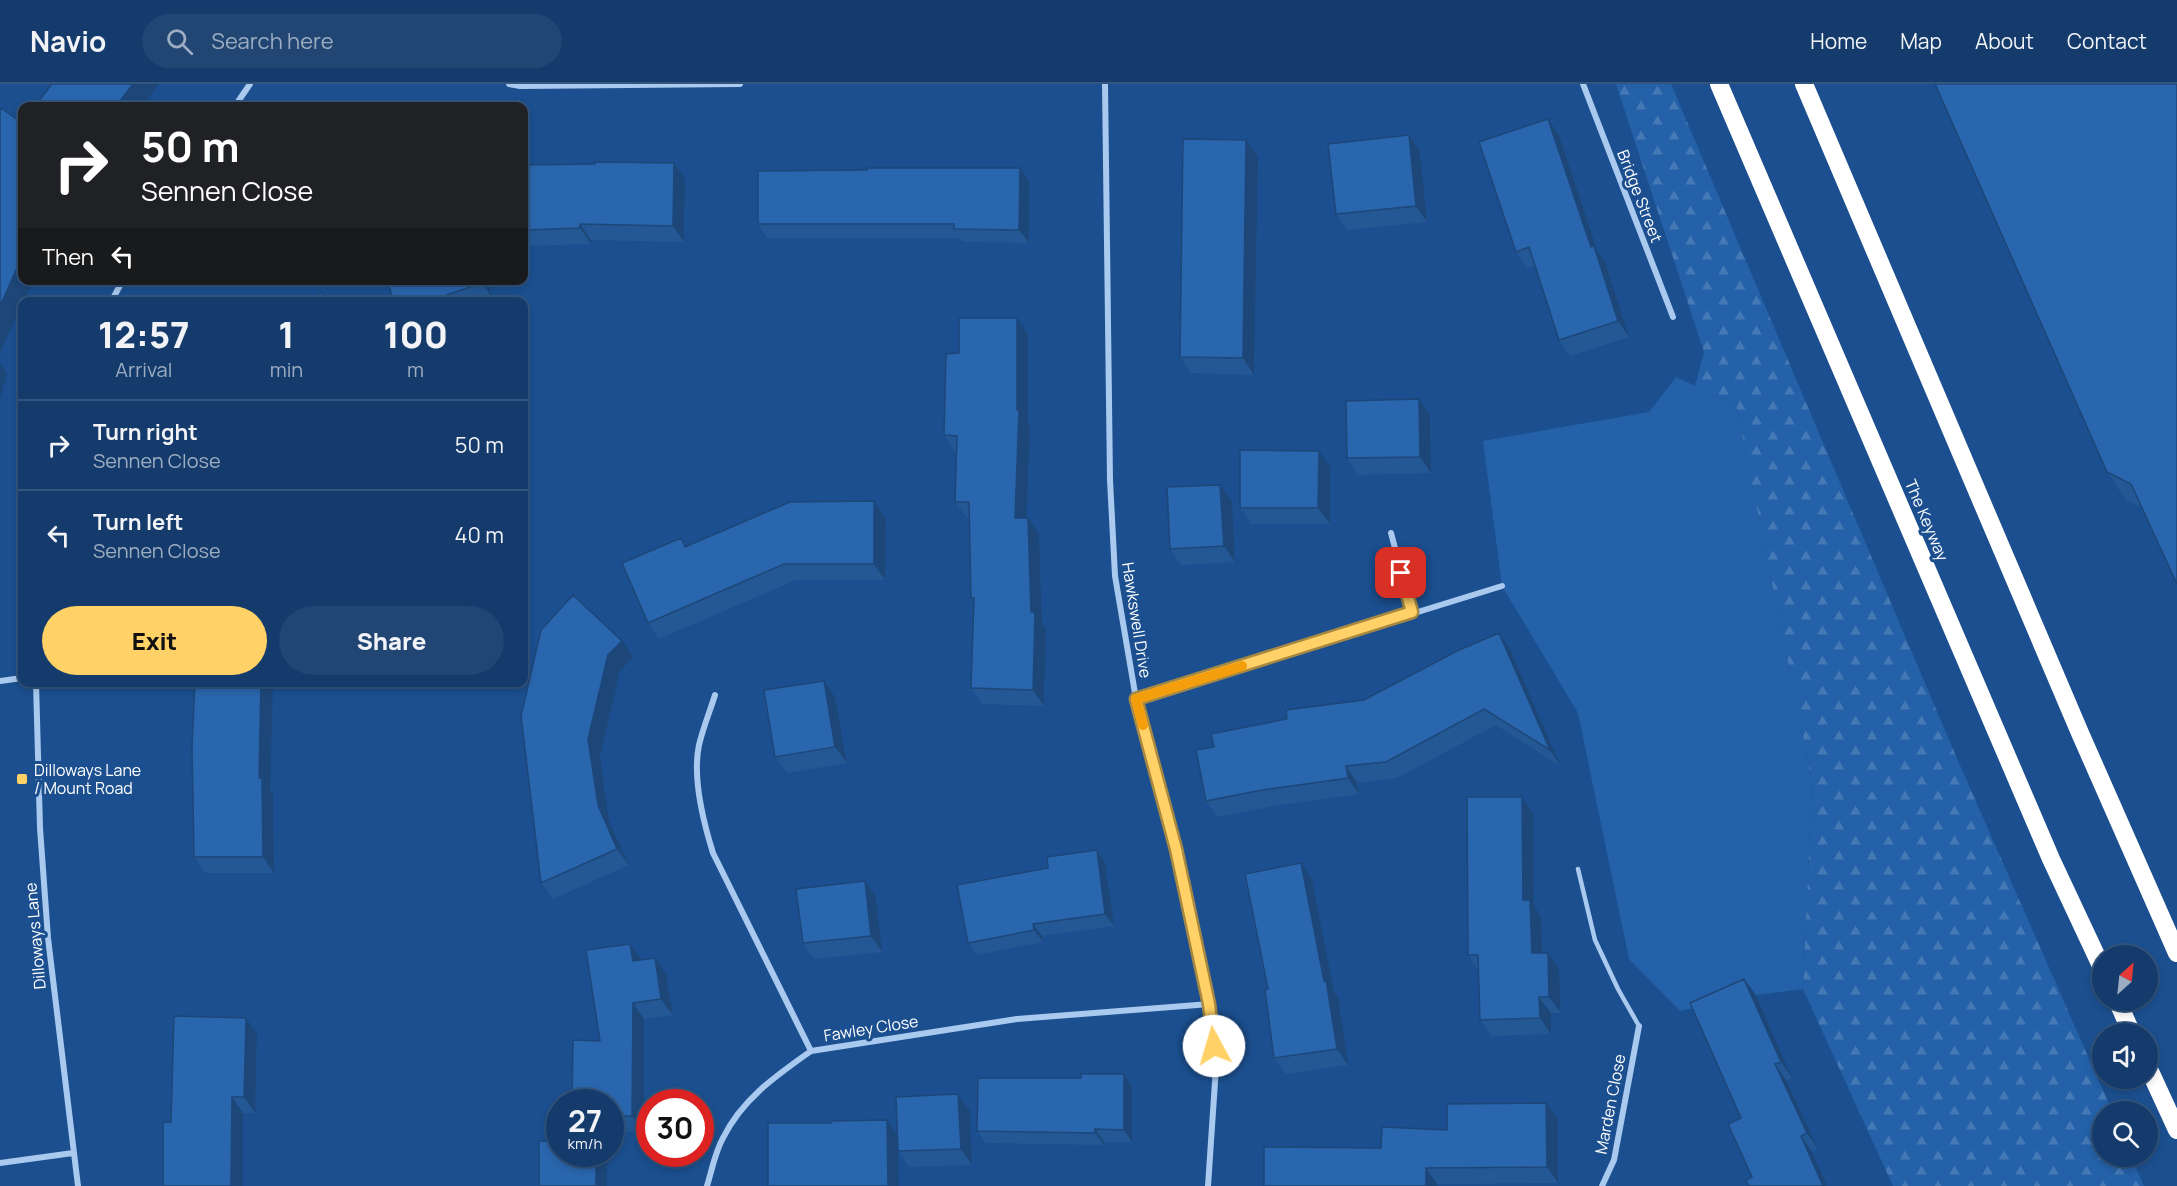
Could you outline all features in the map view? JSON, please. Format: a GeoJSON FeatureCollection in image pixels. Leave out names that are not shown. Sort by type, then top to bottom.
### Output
{"type":"FeatureCollection","features":[{"type":"Feature","properties":{"kind":"highway","name":"The Keyway"},"geometry":{"type":"LineString","coordinates":[[1719,84],[2047,849],[2092,946]]}},
{"type":"Feature","properties":{"kind":"highway"},"geometry":{"type":"LineString","coordinates":[[1804,84],[2075,722],[2177,953]]}},
{"type":"Feature","properties":{"kind":"highway"},"geometry":{"type":"LineString","coordinates":[[2158,1089],[2177,1130]]}},
{"type":"Feature","properties":{"kind":"street"},"geometry":{"type":"LineString","coordinates":[[239,102],[250,84]]}},
{"type":"Feature","properties":{"kind":"street"},"geometry":{"type":"LineString","coordinates":[[509,84],[532,86],[740,84]]}},
{"type":"Feature","properties":{"kind":"street","name":"Hawkswell Drive"},"geometry":{"type":"LineString","coordinates":[[1106,84],[1110,480],[1115,576],[1136,699],[1176,849],[1209,1004],[1216,1067],[1208,1186]]}},
{"type":"Feature","properties":{"kind":"street","name":"Bridge Street"},"geometry":{"type":"LineString","coordinates":[[1583,84],[1673,317]]}},
{"type":"Feature","properties":{"kind":"street"},"geometry":{"type":"LineString","coordinates":[[1391,533],[1412,612]]}},
{"type":"Feature","properties":{"kind":"street"},"geometry":{"type":"LineString","coordinates":[[1136,699],[1502,586]]}},
{"type":"Feature","properties":{"kind":"street"},"geometry":{"type":"LineString","coordinates":[[0,681],[18,679]]}},
{"type":"Feature","properties":{"kind":"street","name":"Dilloways Lane"},"geometry":{"type":"LineString","coordinates":[[36,687],[40,828],[48,938],[78,1186]]}},
{"type":"Feature","properties":{"kind":"street","name":"Fawley Close"},"geometry":{"type":"LineString","coordinates":[[715,695],[699,747],[698,779],[704,824],[713,852],[811,1051],[1017,1019],[1209,1004]]}},
{"type":"Feature","properties":{"kind":"street","name":"Marden Close"},"geometry":{"type":"LineString","coordinates":[[1602,1186],[1614,1160],[1639,1026]]}},
{"type":"Feature","properties":{"kind":"street"},"geometry":{"type":"LineString","coordinates":[[706,1186],[723,1138],[747,1101],[811,1051]]}},
{"type":"Feature","properties":{"kind":"street"},"geometry":{"type":"LineString","coordinates":[[0,1163],[73,1153]]}},
{"type":"Feature","properties":{"kind":"lane"},"geometry":{"type":"LineString","coordinates":[[1578,869],[1595,940],[1618,989],[1639,1026]]}},
{"type":"Feature","properties":{"kind":"green space"},"geometry":{"type":"Polygon","coordinates":[[[1616,84],[1671,84],[1952,747],[2092,1066],[2092,1089],[2102,1089],[2108,1101],[2092,1101],[2092,1167],[2135,1167],[2144,1186],[1893,1186],[1803,989],[1812,781],[1736,405],[1695,386],[1704,352],[1616,84]]]}},
{"type":"Feature","properties":{"kind":"green space"},"geometry":{"type":"Polygon","coordinates":[[[1676,377],[1736,405],[1812,781],[1803,989],[1756,995],[1680,1011],[1629,959],[1578,713],[1502,586],[1483,441],[1649,412],[1676,377]]]}},
{"type":"Feature","properties":{"kind":"building"},"geometry":{"type":"Polygon","coordinates":[[[52,84],[133,84],[119,102],[38,102],[52,84]]]}},
{"type":"Feature","properties":{"kind":"building"},"geometry":{"type":"Polygon","coordinates":[[[1935,84],[2177,84],[2177,584],[2131,484],[2107,472],[1935,84]]]}},
{"type":"Feature","properties":{"kind":"building"},"geometry":{"type":"Polygon","coordinates":[[[1,108],[18,120],[18,266],[0,306],[1,108]]]}},
{"type":"Feature","properties":{"kind":"building"},"geometry":{"type":"Polygon","coordinates":[[[1548,119],[1591,247],[1594,246],[1618,321],[1559,340],[1529,247],[1516,252],[1479,142],[1548,119]]]}},
{"type":"Feature","properties":{"kind":"building"},"geometry":{"type":"Polygon","coordinates":[[[1409,135],[1416,206],[1336,214],[1328,144],[1409,135]]]}},
{"type":"Feature","properties":{"kind":"building"},"geometry":{"type":"Polygon","coordinates":[[[1183,139],[1246,140],[1243,358],[1180,357],[1183,139]]]}},
{"type":"Feature","properties":{"kind":"building"},"geometry":{"type":"Polygon","coordinates":[[[595,162],[674,163],[673,226],[580,224],[580,228],[528,230],[528,165],[595,164],[595,162]]]}},
{"type":"Feature","properties":{"kind":"building"},"geometry":{"type":"Polygon","coordinates":[[[867,168],[1020,168],[1019,230],[954,229],[954,224],[758,224],[758,171],[867,170],[867,168]]]}},
{"type":"Feature","properties":{"kind":"building"},"geometry":{"type":"Polygon","coordinates":[[[389,285],[476,285],[441,297],[392,297],[389,285]]]}},
{"type":"Feature","properties":{"kind":"building"},"geometry":{"type":"Polygon","coordinates":[[[320,292],[326,297],[316,297],[320,292]]]}},
{"type":"Feature","properties":{"kind":"building"},"geometry":{"type":"Polygon","coordinates":[[[959,318],[1017,318],[1017,410],[1019,410],[1015,518],[1028,518],[1031,612],[1035,612],[1033,690],[971,688],[974,598],[971,598],[969,502],[955,502],[957,436],[944,435],[946,354],[959,353],[959,318]]]}},
{"type":"Feature","properties":{"kind":"building"},"geometry":{"type":"Polygon","coordinates":[[[1419,399],[1420,457],[1347,458],[1346,401],[1419,399]]]}},
{"type":"Feature","properties":{"kind":"building"},"geometry":{"type":"Polygon","coordinates":[[[1240,450],[1319,451],[1318,508],[1240,508],[1240,450]]]}},
{"type":"Feature","properties":{"kind":"building"},"geometry":{"type":"Polygon","coordinates":[[[1220,485],[1224,546],[1170,549],[1167,487],[1220,485]]]}},
{"type":"Feature","properties":{"kind":"building"},"geometry":{"type":"Polygon","coordinates":[[[874,501],[874,564],[784,564],[648,623],[622,563],[681,538],[685,547],[790,502],[874,501]]]}},
{"type":"Feature","properties":{"kind":"building"},"geometry":{"type":"Polygon","coordinates":[[[573,595],[622,641],[608,655],[588,739],[598,805],[617,849],[541,883],[521,716],[541,630],[573,595]]]}},
{"type":"Feature","properties":{"kind":"building"},"geometry":{"type":"Polygon","coordinates":[[[1499,633],[1550,750],[1484,709],[1386,762],[1346,766],[1348,778],[1262,790],[1206,801],[1196,750],[1214,747],[1211,734],[1287,719],[1286,710],[1364,700],[1457,651],[1499,633]]]}},
{"type":"Feature","properties":{"kind":"building"},"geometry":{"type":"Polygon","coordinates":[[[824,681],[835,747],[775,757],[764,690],[824,681]]]}},
{"type":"Feature","properties":{"kind":"building"},"geometry":{"type":"Polygon","coordinates":[[[195,687],[261,687],[259,778],[262,778],[263,857],[194,857],[192,747],[195,687]]]}},
{"type":"Feature","properties":{"kind":"building"},"geometry":{"type":"Polygon","coordinates":[[[1467,797],[1522,797],[1523,900],[1530,900],[1532,953],[1548,953],[1549,997],[1539,997],[1540,1018],[1480,1020],[1478,955],[1468,955],[1467,797]]]}},
{"type":"Feature","properties":{"kind":"building"},"geometry":{"type":"Polygon","coordinates":[[[1097,850],[1105,914],[1033,924],[1034,930],[968,943],[957,885],[1048,868],[1047,857],[1097,850]]]}},
{"type":"Feature","properties":{"kind":"building"},"geometry":{"type":"Polygon","coordinates":[[[1301,863],[1324,981],[1326,980],[1337,1049],[1274,1058],[1265,990],[1268,989],[1245,874],[1301,863]]]}},
{"type":"Feature","properties":{"kind":"building"},"geometry":{"type":"Polygon","coordinates":[[[865,881],[871,936],[803,943],[796,889],[865,881]]]}},
{"type":"Feature","properties":{"kind":"building"},"geometry":{"type":"Polygon","coordinates":[[[630,944],[633,961],[655,958],[661,999],[633,1003],[632,1116],[624,1116],[624,1089],[572,1089],[573,1040],[600,1041],[586,950],[630,944]]]}},
{"type":"Feature","properties":{"kind":"building"},"geometry":{"type":"Polygon","coordinates":[[[1744,979],[1781,1062],[1775,1064],[1807,1133],[1801,1136],[1823,1186],[1749,1186],[1746,1180],[1752,1177],[1728,1124],[1741,1118],[1690,1003],[1744,979]]]}},
{"type":"Feature","properties":{"kind":"building"},"geometry":{"type":"Polygon","coordinates":[[[174,1016],[246,1018],[244,1097],[232,1097],[231,1186],[163,1186],[163,1122],[171,1122],[174,1016]]]}},
{"type":"Feature","properties":{"kind":"building"},"geometry":{"type":"Polygon","coordinates":[[[1081,1074],[1124,1074],[1124,1130],[1095,1129],[1095,1133],[977,1131],[978,1078],[1081,1078],[1081,1074]]]}},
{"type":"Feature","properties":{"kind":"building"},"geometry":{"type":"Polygon","coordinates":[[[958,1094],[961,1149],[898,1151],[896,1097],[958,1094]]]}},
{"type":"Feature","properties":{"kind":"building"},"geometry":{"type":"Polygon","coordinates":[[[1546,1103],[1547,1167],[1426,1168],[1426,1186],[1264,1186],[1264,1147],[1381,1148],[1382,1127],[1447,1130],[1447,1104],[1546,1103]]]}},
{"type":"Feature","properties":{"kind":"building"},"geometry":{"type":"Polygon","coordinates":[[[887,1120],[888,1186],[768,1186],[768,1123],[887,1120]]]}},
{"type":"Feature","properties":{"kind":"building"},"geometry":{"type":"Polygon","coordinates":[[[539,1141],[546,1141],[546,1167],[596,1167],[596,1186],[539,1186],[539,1141]]]}},
{"type":"Feature","properties":{"kind":"slow traffic"},"geometry":{"type":"LineString","coordinates":[[1143,725],[1136,699],[1242,666]]}},
{"type":"Feature","properties":{"kind":"place","name":"Dilloways Lane / Mount Road"},"geometry":{"type":"Point","coordinates":[22,779]}},
{"type":"Feature","properties":{"kind":"route"},"geometry":{"type":"LineString","coordinates":[[1214,1046],[1209,1004],[1176,849],[1136,699],[1412,612],[1401,573]]}}]}
